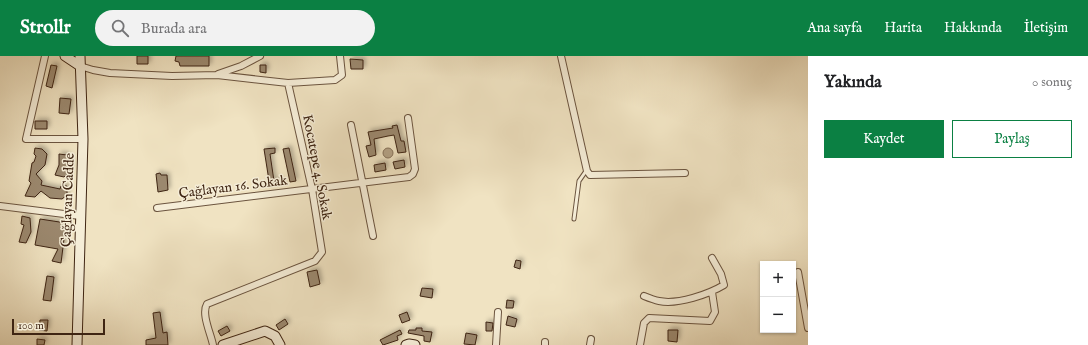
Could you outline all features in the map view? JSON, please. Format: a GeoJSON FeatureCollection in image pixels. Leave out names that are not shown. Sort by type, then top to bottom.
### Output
{"type":"FeatureCollection","features":[{"type":"Feature","properties":{"kind":"main road"},"geometry":{"type":"LineString","coordinates":[[66,56],[80,66]]}},
{"type":"Feature","properties":{"kind":"main road","name":"Çağlayan Cadde"},"geometry":{"type":"LineString","coordinates":[[77,345],[83,139],[80,56]]}},
{"type":"Feature","properties":{"kind":"main road"},"geometry":{"type":"LineString","coordinates":[[223,345],[265,331],[275,336],[280,345]]}},
{"type":"Feature","properties":{"kind":"main road"},"geometry":{"type":"LineString","coordinates":[[406,345],[416,345]]}},
{"type":"Feature","properties":{"kind":"street"},"geometry":{"type":"LineString","coordinates":[[45,56],[26,139],[83,139]]}},
{"type":"Feature","properties":{"kind":"street"},"geometry":{"type":"LineString","coordinates":[[217,75],[242,66],[260,56]]}},
{"type":"Feature","properties":{"kind":"street"},"geometry":{"type":"LineString","coordinates":[[80,66],[110,73],[172,76],[217,75],[288,83],[335,80],[342,75],[340,56]]}},
{"type":"Feature","properties":{"kind":"street"},"geometry":{"type":"LineString","coordinates":[[561,56],[587,171],[590,175],[685,173]]}},
{"type":"Feature","properties":{"kind":"street","name":"Kocatepe 4. Sokak"},"geometry":{"type":"LineString","coordinates":[[213,345],[205,310],[207,304],[315,261],[322,252],[312,189],[288,83]]}},
{"type":"Feature","properties":{"kind":"street","name":"Çağlayan 16. Sokak"},"geometry":{"type":"LineString","coordinates":[[157,208],[409,177],[413,174],[415,169],[408,118]]}},
{"type":"Feature","properties":{"kind":"street"},"geometry":{"type":"LineString","coordinates":[[351,125],[373,236]]}},
{"type":"Feature","properties":{"kind":"street"},"geometry":{"type":"LineString","coordinates":[[0,206],[80,216]]}},
{"type":"Feature","properties":{"kind":"street"},"geometry":{"type":"LineString","coordinates":[[644,296],[660,302],[677,301],[712,292],[724,285],[721,274],[712,258]]}},
{"type":"Feature","properties":{"kind":"street"},"geometry":{"type":"LineString","coordinates":[[798,272],[808,328]]}},
{"type":"Feature","properties":{"kind":"street"},"geometry":{"type":"LineString","coordinates":[[640,345],[644,323],[649,318],[710,322],[715,312],[712,292]]}},
{"type":"Feature","properties":{"kind":"street"},"geometry":{"type":"LineString","coordinates":[[496,345],[498,312]]}},
{"type":"Feature","properties":{"kind":"lane"},"geometry":{"type":"LineString","coordinates":[[574,219],[579,181],[587,171]]}},
{"type":"Feature","properties":{"kind":"shaded area"},"geometry":{"type":"Polygon","coordinates":[[[386,148],[390,148],[393,153],[390,158],[386,158],[383,155],[383,151],[386,148]]]}},
{"type":"Feature","properties":{"kind":"building"},"geometry":{"type":"Polygon","coordinates":[[[137,56],[148,56],[148,64],[137,64],[137,56]]]}},
{"type":"Feature","properties":{"kind":"building"},"geometry":{"type":"Polygon","coordinates":[[[176,56],[209,56],[209,66],[180,66],[179,62],[175,61],[176,56]]]}},
{"type":"Feature","properties":{"kind":"building"},"geometry":{"type":"Polygon","coordinates":[[[350,59],[363,60],[363,69],[351,69],[350,59]]]}},
{"type":"Feature","properties":{"kind":"building"},"geometry":{"type":"Polygon","coordinates":[[[51,65],[57,66],[52,88],[46,86],[51,65]]]}},
{"type":"Feature","properties":{"kind":"building"},"geometry":{"type":"Polygon","coordinates":[[[260,65],[266,65],[266,73],[260,72],[260,65]]]}},
{"type":"Feature","properties":{"kind":"building"},"geometry":{"type":"Polygon","coordinates":[[[60,98],[71,99],[69,114],[59,113],[60,98]]]}},
{"type":"Feature","properties":{"kind":"building"},"geometry":{"type":"Polygon","coordinates":[[[35,121],[47,121],[47,129],[35,129],[35,121]]]}},
{"type":"Feature","properties":{"kind":"building"},"geometry":{"type":"Polygon","coordinates":[[[397,125],[401,141],[404,141],[406,152],[398,153],[394,135],[374,139],[376,155],[369,157],[366,146],[371,145],[368,132],[393,128],[392,126],[397,125]]]}},
{"type":"Feature","properties":{"kind":"building"},"geometry":{"type":"Polygon","coordinates":[[[35,148],[42,149],[47,154],[45,165],[36,174],[42,181],[41,185],[60,189],[61,186],[67,186],[67,195],[62,199],[50,198],[41,191],[35,197],[25,196],[31,183],[29,181],[32,163],[34,162],[36,156],[34,154],[35,148]]]}},
{"type":"Feature","properties":{"kind":"building"},"geometry":{"type":"Polygon","coordinates":[[[275,148],[275,153],[270,154],[274,181],[281,180],[281,185],[270,187],[264,149],[275,148]]]}},
{"type":"Feature","properties":{"kind":"building"},"geometry":{"type":"Polygon","coordinates":[[[289,148],[296,181],[290,182],[283,149],[289,148]]]}},
{"type":"Feature","properties":{"kind":"building"},"geometry":{"type":"Polygon","coordinates":[[[59,154],[67,155],[70,161],[69,172],[64,177],[55,175],[59,165],[59,154]]]}},
{"type":"Feature","properties":{"kind":"building"},"geometry":{"type":"Polygon","coordinates":[[[404,160],[405,167],[395,169],[393,162],[404,160]]]}},
{"type":"Feature","properties":{"kind":"building"},"geometry":{"type":"Polygon","coordinates":[[[385,163],[386,170],[375,172],[374,165],[385,163]]]}},
{"type":"Feature","properties":{"kind":"building"},"geometry":{"type":"Polygon","coordinates":[[[160,173],[161,175],[167,175],[168,190],[158,192],[156,174],[160,173]]]}},
{"type":"Feature","properties":{"kind":"building"},"geometry":{"type":"Polygon","coordinates":[[[22,216],[30,218],[31,232],[26,243],[19,242],[24,225],[21,224],[22,216]]]}},
{"type":"Feature","properties":{"kind":"building"},"geometry":{"type":"Polygon","coordinates":[[[40,219],[66,223],[61,263],[52,261],[58,249],[35,245],[40,219]]]}},
{"type":"Feature","properties":{"kind":"building"},"geometry":{"type":"Polygon","coordinates":[[[516,260],[521,261],[520,269],[514,267],[516,260]]]}},
{"type":"Feature","properties":{"kind":"building"},"geometry":{"type":"Polygon","coordinates":[[[317,270],[320,284],[310,287],[307,272],[317,270]]]}},
{"type":"Feature","properties":{"kind":"building"},"geometry":{"type":"Polygon","coordinates":[[[47,276],[54,277],[51,301],[43,300],[47,276]]]}},
{"type":"Feature","properties":{"kind":"building"},"geometry":{"type":"Polygon","coordinates":[[[422,288],[433,289],[432,298],[420,296],[422,288]]]}},
{"type":"Feature","properties":{"kind":"building"},"geometry":{"type":"Polygon","coordinates":[[[507,300],[514,301],[513,308],[506,308],[507,300]]]}},
{"type":"Feature","properties":{"kind":"building"},"geometry":{"type":"Polygon","coordinates":[[[160,312],[163,333],[167,332],[168,345],[146,345],[146,340],[156,338],[153,313],[160,312]]]}},
{"type":"Feature","properties":{"kind":"building"},"geometry":{"type":"Polygon","coordinates":[[[407,312],[410,320],[402,323],[399,315],[407,312]]]}},
{"type":"Feature","properties":{"kind":"building"},"geometry":{"type":"Polygon","coordinates":[[[508,316],[517,319],[515,327],[506,325],[508,316]]]}},
{"type":"Feature","properties":{"kind":"building"},"geometry":{"type":"Polygon","coordinates":[[[285,319],[288,324],[279,330],[276,325],[285,319]]]}},
{"type":"Feature","properties":{"kind":"building"},"geometry":{"type":"Polygon","coordinates":[[[40,320],[48,320],[47,331],[39,330],[40,320]]]}},
{"type":"Feature","properties":{"kind":"building"},"geometry":{"type":"Polygon","coordinates":[[[486,322],[493,323],[492,331],[486,331],[486,322]]]}},
{"type":"Feature","properties":{"kind":"building"},"geometry":{"type":"Polygon","coordinates":[[[227,326],[230,331],[221,336],[218,331],[227,326]]]}},
{"type":"Feature","properties":{"kind":"building"},"geometry":{"type":"Polygon","coordinates":[[[416,328],[422,328],[422,331],[432,332],[430,342],[424,341],[424,336],[408,333],[409,330],[416,330],[416,328]]]}},
{"type":"Feature","properties":{"kind":"building"},"geometry":{"type":"Polygon","coordinates":[[[400,330],[402,334],[397,336],[398,340],[383,345],[380,340],[400,330]]]}},
{"type":"Feature","properties":{"kind":"building"},"geometry":{"type":"Polygon","coordinates":[[[668,330],[678,330],[677,342],[668,341],[668,330]]]}},
{"type":"Feature","properties":{"kind":"building"},"geometry":{"type":"Polygon","coordinates":[[[466,333],[477,335],[475,345],[464,344],[466,333]]]}},
{"type":"Feature","properties":{"kind":"building"},"geometry":{"type":"Polygon","coordinates":[[[37,339],[45,340],[44,345],[37,345],[37,339]]]}}]}
